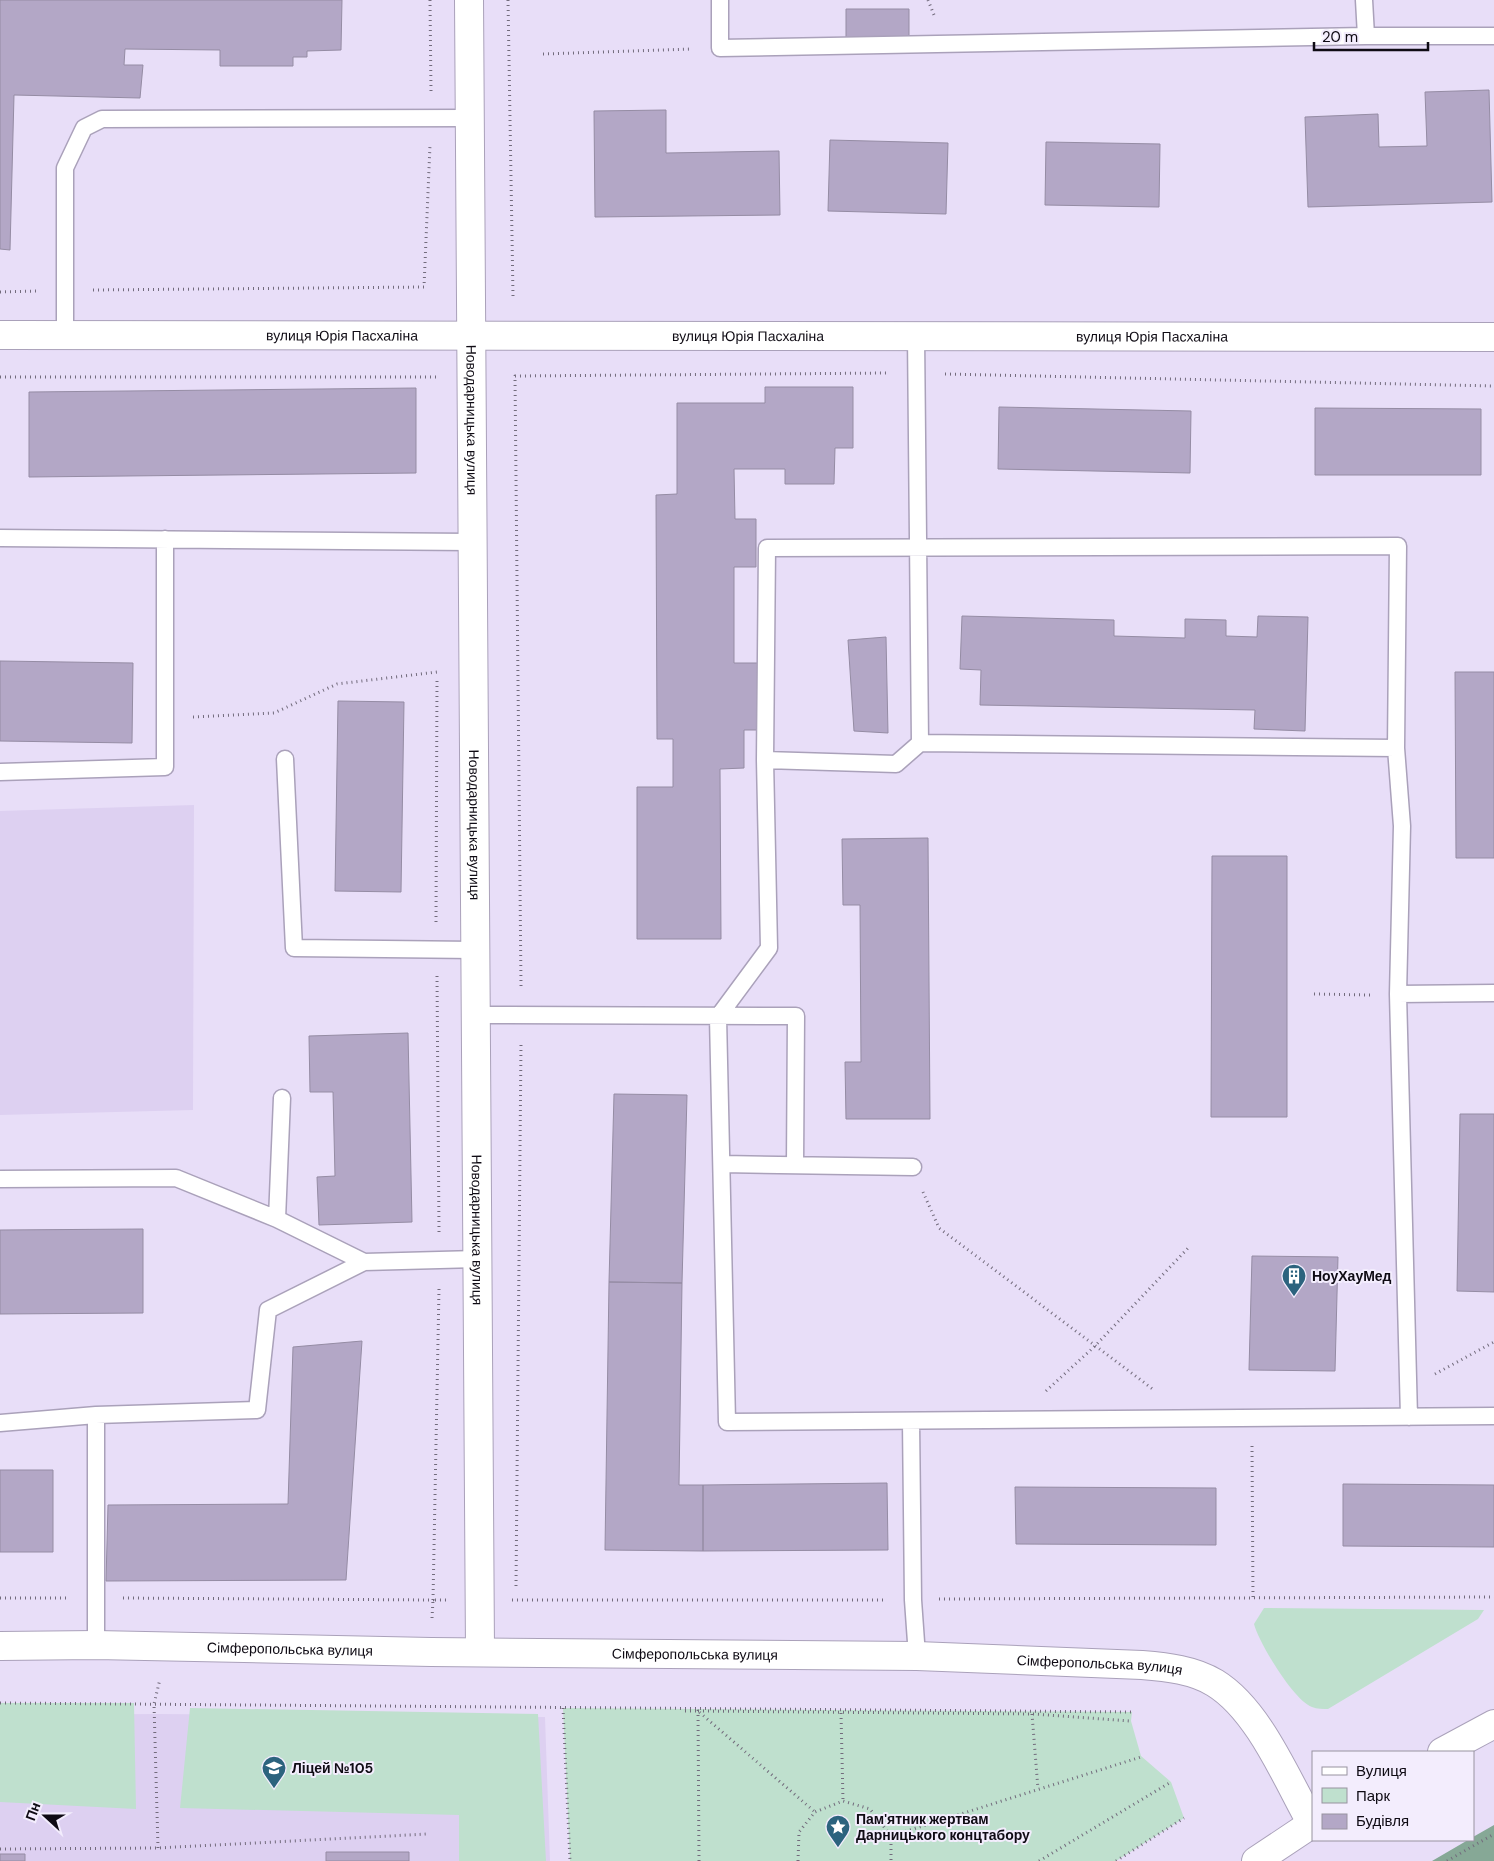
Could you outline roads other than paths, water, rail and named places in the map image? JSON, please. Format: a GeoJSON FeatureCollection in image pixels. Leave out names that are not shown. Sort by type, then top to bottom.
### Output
{"type":"FeatureCollection","features":[{"type":"Feature","properties":{"kind":"street","name":"Новодарницька вулиця"},"geometry":{"type":"LineString","coordinates":[[469,0],[472,335],[471,542],[480,1651]]}},
{"type":"Feature","properties":{"kind":"street","name":"вулиця Юрія Пасхаліна"},"geometry":{"type":"LineString","coordinates":[[0,335],[1494,337]]}},
{"type":"Feature","properties":{"kind":"street","name":"Сімферопольська вулиця"},"geometry":{"type":"LineString","coordinates":[[0,1646],[96,1645],[421,1652],[917,1656],[1142,1665],[1178,1669],[1215,1683],[1244,1708],[1312,1824]]}},
{"type":"Feature","properties":{"kind":"street"},"geometry":{"type":"LineString","coordinates":[[1444,1751],[1494,1724]]}},
{"type":"Feature","properties":{"kind":"street"},"geometry":{"type":"LineString","coordinates":[[1256,1861],[1312,1824]]}},
{"type":"Feature","properties":{"kind":"lane"},"geometry":{"type":"LineString","coordinates":[[720,0],[720,48],[1366,36],[1494,36]]}},
{"type":"Feature","properties":{"kind":"lane"},"geometry":{"type":"LineString","coordinates":[[1364,0],[1366,36]]}},
{"type":"Feature","properties":{"kind":"lane"},"geometry":{"type":"LineString","coordinates":[[64,335],[65,168],[84,128],[102,119],[470,118]]}},
{"type":"Feature","properties":{"kind":"lane"},"geometry":{"type":"LineString","coordinates":[[916,335],[920,744]]}},
{"type":"Feature","properties":{"kind":"lane"},"geometry":{"type":"LineString","coordinates":[[0,538],[471,542]]}},
{"type":"Feature","properties":{"kind":"lane"},"geometry":{"type":"LineString","coordinates":[[0,772],[165,767],[165,540]]}},
{"type":"Feature","properties":{"kind":"lane"},"geometry":{"type":"LineString","coordinates":[[1409,1417],[1398,994],[1402,826],[1396,748],[1398,546],[767,548],[766,760],[769,948],[718,1017],[727,1422],[911,1421],[1193,1418],[1409,1417],[1494,1416]]}},
{"type":"Feature","properties":{"kind":"lane"},"geometry":{"type":"LineString","coordinates":[[766,760],[896,764],[920,744],[1396,748]]}},
{"type":"Feature","properties":{"kind":"lane"},"geometry":{"type":"LineString","coordinates":[[285,760],[294,948],[475,950]]}},
{"type":"Feature","properties":{"kind":"lane"},"geometry":{"type":"LineString","coordinates":[[1398,994],[1494,993]]}},
{"type":"Feature","properties":{"kind":"lane"},"geometry":{"type":"LineString","coordinates":[[475,1015],[796,1016],[795,1164]]}},
{"type":"Feature","properties":{"kind":"lane"},"geometry":{"type":"LineString","coordinates":[[277,1219],[282,1098]]}},
{"type":"Feature","properties":{"kind":"lane"},"geometry":{"type":"LineString","coordinates":[[722,1164],[913,1167]]}},
{"type":"Feature","properties":{"kind":"lane"},"geometry":{"type":"LineString","coordinates":[[0,1179],[176,1178],[277,1219],[364,1262]]}},
{"type":"Feature","properties":{"kind":"lane"},"geometry":{"type":"LineString","coordinates":[[0,1423],[96,1415],[257,1410],[268,1310],[364,1262],[477,1260]]}},
{"type":"Feature","properties":{"kind":"lane"},"geometry":{"type":"LineString","coordinates":[[96,1415],[96,1645]]}},
{"type":"Feature","properties":{"kind":"lane"},"geometry":{"type":"LineString","coordinates":[[911,1421],[914,1600],[917,1656]]}},
{"type":"Feature","properties":{"kind":"place","name":"НоуХауМед"},"geometry":{"type":"Point","coordinates":[1294,1297]}},
{"type":"Feature","properties":{"kind":"place","name":"Ліцей №105"},"geometry":{"type":"Point","coordinates":[274,1789]}},
{"type":"Feature","properties":{"kind":"place","name":"Пам'ятник жертвам Дарницького концтабору"},"geometry":{"type":"Point","coordinates":[838,1848]}}]}
